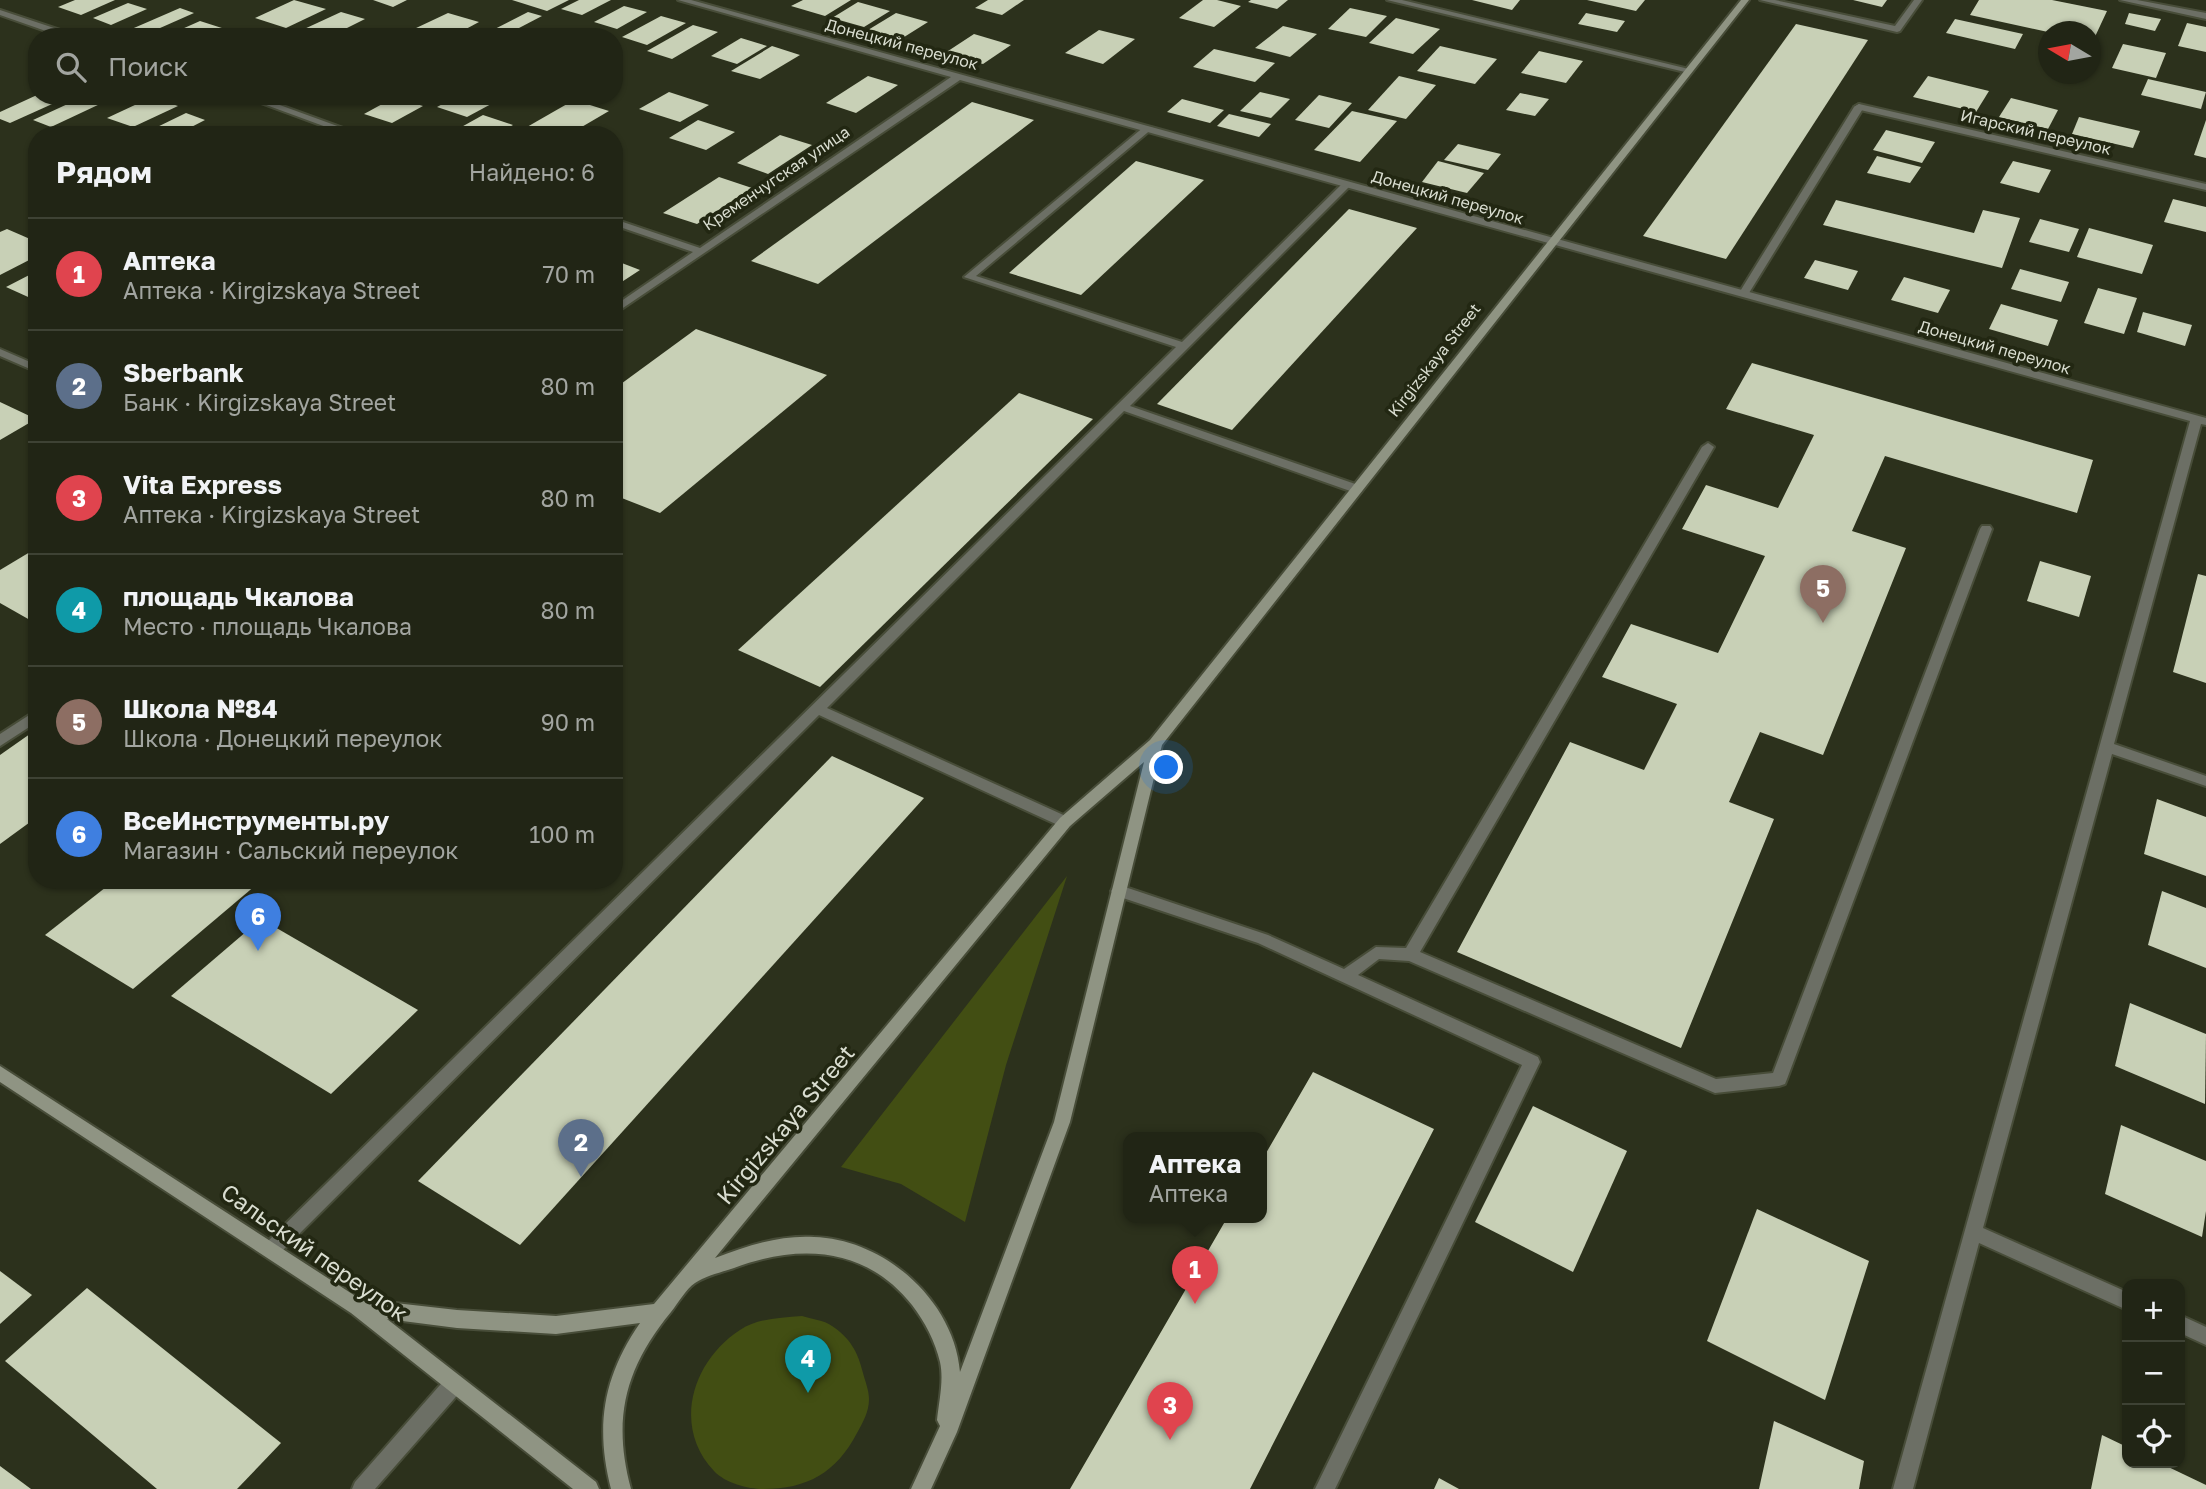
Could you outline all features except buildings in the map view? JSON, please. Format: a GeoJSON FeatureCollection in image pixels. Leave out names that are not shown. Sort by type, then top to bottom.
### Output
{"type":"FeatureCollection","features":[{"type":"Feature","properties":{"kind":"main road","name":"Kirgizskaya Street"},"geometry":{"type":"LineString","coordinates":[[621,1489],[611,1451],[611,1419],[619,1380],[634,1345],[659,1311],[1065,822],[1155,744],[1745,0]]}},
{"type":"Feature","properties":{"kind":"main road","name":"Kirgizskaya Street"},"geometry":{"type":"LineString","coordinates":[[921,1489],[947,1432],[1062,1122],[1155,744]]}},
{"type":"Feature","properties":{"kind":"main road","name":"Сальский переулок"},"geometry":{"type":"LineString","coordinates":[[0,1073],[357,1307],[589,1489]]}},
{"type":"Feature","properties":{"kind":"main road"},"geometry":{"type":"LineString","coordinates":[[690,1276],[743,1255],[788,1245],[837,1248],[870,1259],[905,1281],[930,1313],[950,1363],[947,1432]]}},
{"type":"Feature","properties":{"kind":"main road"},"geometry":{"type":"LineString","coordinates":[[357,1307],[457,1319],[556,1325],[659,1311]]}},
{"type":"Feature","properties":{"kind":"street","name":"Донецкий переулок"},"geometry":{"type":"LineString","coordinates":[[682,0],[2201,421]]}},
{"type":"Feature","properties":{"kind":"street"},"geometry":{"type":"LineString","coordinates":[[1391,0],[1689,70]]}},
{"type":"Feature","properties":{"kind":"street"},"geometry":{"type":"LineString","coordinates":[[1764,0],[1897,29],[1918,0]]}},
{"type":"Feature","properties":{"kind":"street"},"geometry":{"type":"LineString","coordinates":[[2124,0],[2206,16]]}},
{"type":"Feature","properties":{"kind":"street"},"geometry":{"type":"LineString","coordinates":[[0,12],[46,28]]}},
{"type":"Feature","properties":{"kind":"street","name":"Кременчугская улица"},"geometry":{"type":"LineString","coordinates":[[623,305],[959,76]]}},
{"type":"Feature","properties":{"kind":"street"},"geometry":{"type":"LineString","coordinates":[[272,105],[332,126]]}},
{"type":"Feature","properties":{"kind":"street","name":"Игарский переулок"},"geometry":{"type":"LineString","coordinates":[[1744,293],[1859,107],[2206,187]]}},
{"type":"Feature","properties":{"kind":"street"},"geometry":{"type":"LineString","coordinates":[[1148,128],[969,276],[1184,346]]}},
{"type":"Feature","properties":{"kind":"street"},"geometry":{"type":"LineString","coordinates":[[272,1249],[1347,184]]}},
{"type":"Feature","properties":{"kind":"street"},"geometry":{"type":"LineString","coordinates":[[623,225],[699,251]]}},
{"type":"Feature","properties":{"kind":"street"},"geometry":{"type":"LineString","coordinates":[[0,352],[28,365]]}},
{"type":"Feature","properties":{"kind":"street"},"geometry":{"type":"LineString","coordinates":[[1122,407],[1357,489]]}},
{"type":"Feature","properties":{"kind":"street"},"geometry":{"type":"LineString","coordinates":[[1903,1489],[2107,747],[2201,421]]}},
{"type":"Feature","properties":{"kind":"street"},"geometry":{"type":"LineString","coordinates":[[1410,955],[1708,447]]}},
{"type":"Feature","properties":{"kind":"street"},"geometry":{"type":"LineString","coordinates":[[1345,976],[1376,953],[1410,955],[1715,1086],[1779,1079],[1986,529]]}},
{"type":"Feature","properties":{"kind":"street"},"geometry":{"type":"LineString","coordinates":[[817,709],[1065,822]]}},
{"type":"Feature","properties":{"kind":"street"},"geometry":{"type":"LineString","coordinates":[[0,741],[28,721]]}},
{"type":"Feature","properties":{"kind":"street"},"geometry":{"type":"LineString","coordinates":[[2107,747],[2206,781]]}},
{"type":"Feature","properties":{"kind":"street"},"geometry":{"type":"LineString","coordinates":[[1119,891],[1263,939],[1531,1062],[1325,1489]]}},
{"type":"Feature","properties":{"kind":"street"},"geometry":{"type":"LineString","coordinates":[[1973,1232],[2122,1299]]}},
{"type":"Feature","properties":{"kind":"street"},"geometry":{"type":"LineString","coordinates":[[2185,1326],[2206,1336]]}},
{"type":"Feature","properties":{"kind":"street"},"geometry":{"type":"LineString","coordinates":[[362,1489],[454,1384]]}},
{"type":"Feature","properties":{"kind":"green space"},"geometry":{"type":"Polygon","coordinates":[[[1067,876],[1006,1065],[965,1222],[901,1184],[841,1167],[1067,876]]]}},
{"type":"Feature","properties":{"kind":"green space"},"geometry":{"type":"Polygon","coordinates":[[[802,1316],[829,1324],[844,1335],[852,1346],[859,1358],[868,1392],[869,1404],[865,1417],[840,1459],[807,1482],[757,1489],[730,1482],[714,1471],[701,1454],[694,1435],[691,1415],[693,1396],[700,1377],[723,1343],[740,1330],[762,1321],[802,1316]]]}},
{"type":"Feature","properties":{"kind":"place","name":"Школа №84"},"geometry":{"type":"Point","coordinates":[1823,623]}},
{"type":"Feature","properties":{"kind":"place","name":"ВсеИнструменты.ру"},"geometry":{"type":"Point","coordinates":[258,951]}},
{"type":"Feature","properties":{"kind":"place","name":"Sberbank"},"geometry":{"type":"Point","coordinates":[581,1177]}},
{"type":"Feature","properties":{"kind":"place","name":"Аптека"},"geometry":{"type":"Point","coordinates":[1195,1304]}},
{"type":"Feature","properties":{"kind":"place","name":"площадь Чкалова"},"geometry":{"type":"Point","coordinates":[808,1393]}},
{"type":"Feature","properties":{"kind":"place","name":"Vita Express"},"geometry":{"type":"Point","coordinates":[1170,1440]}}]}
